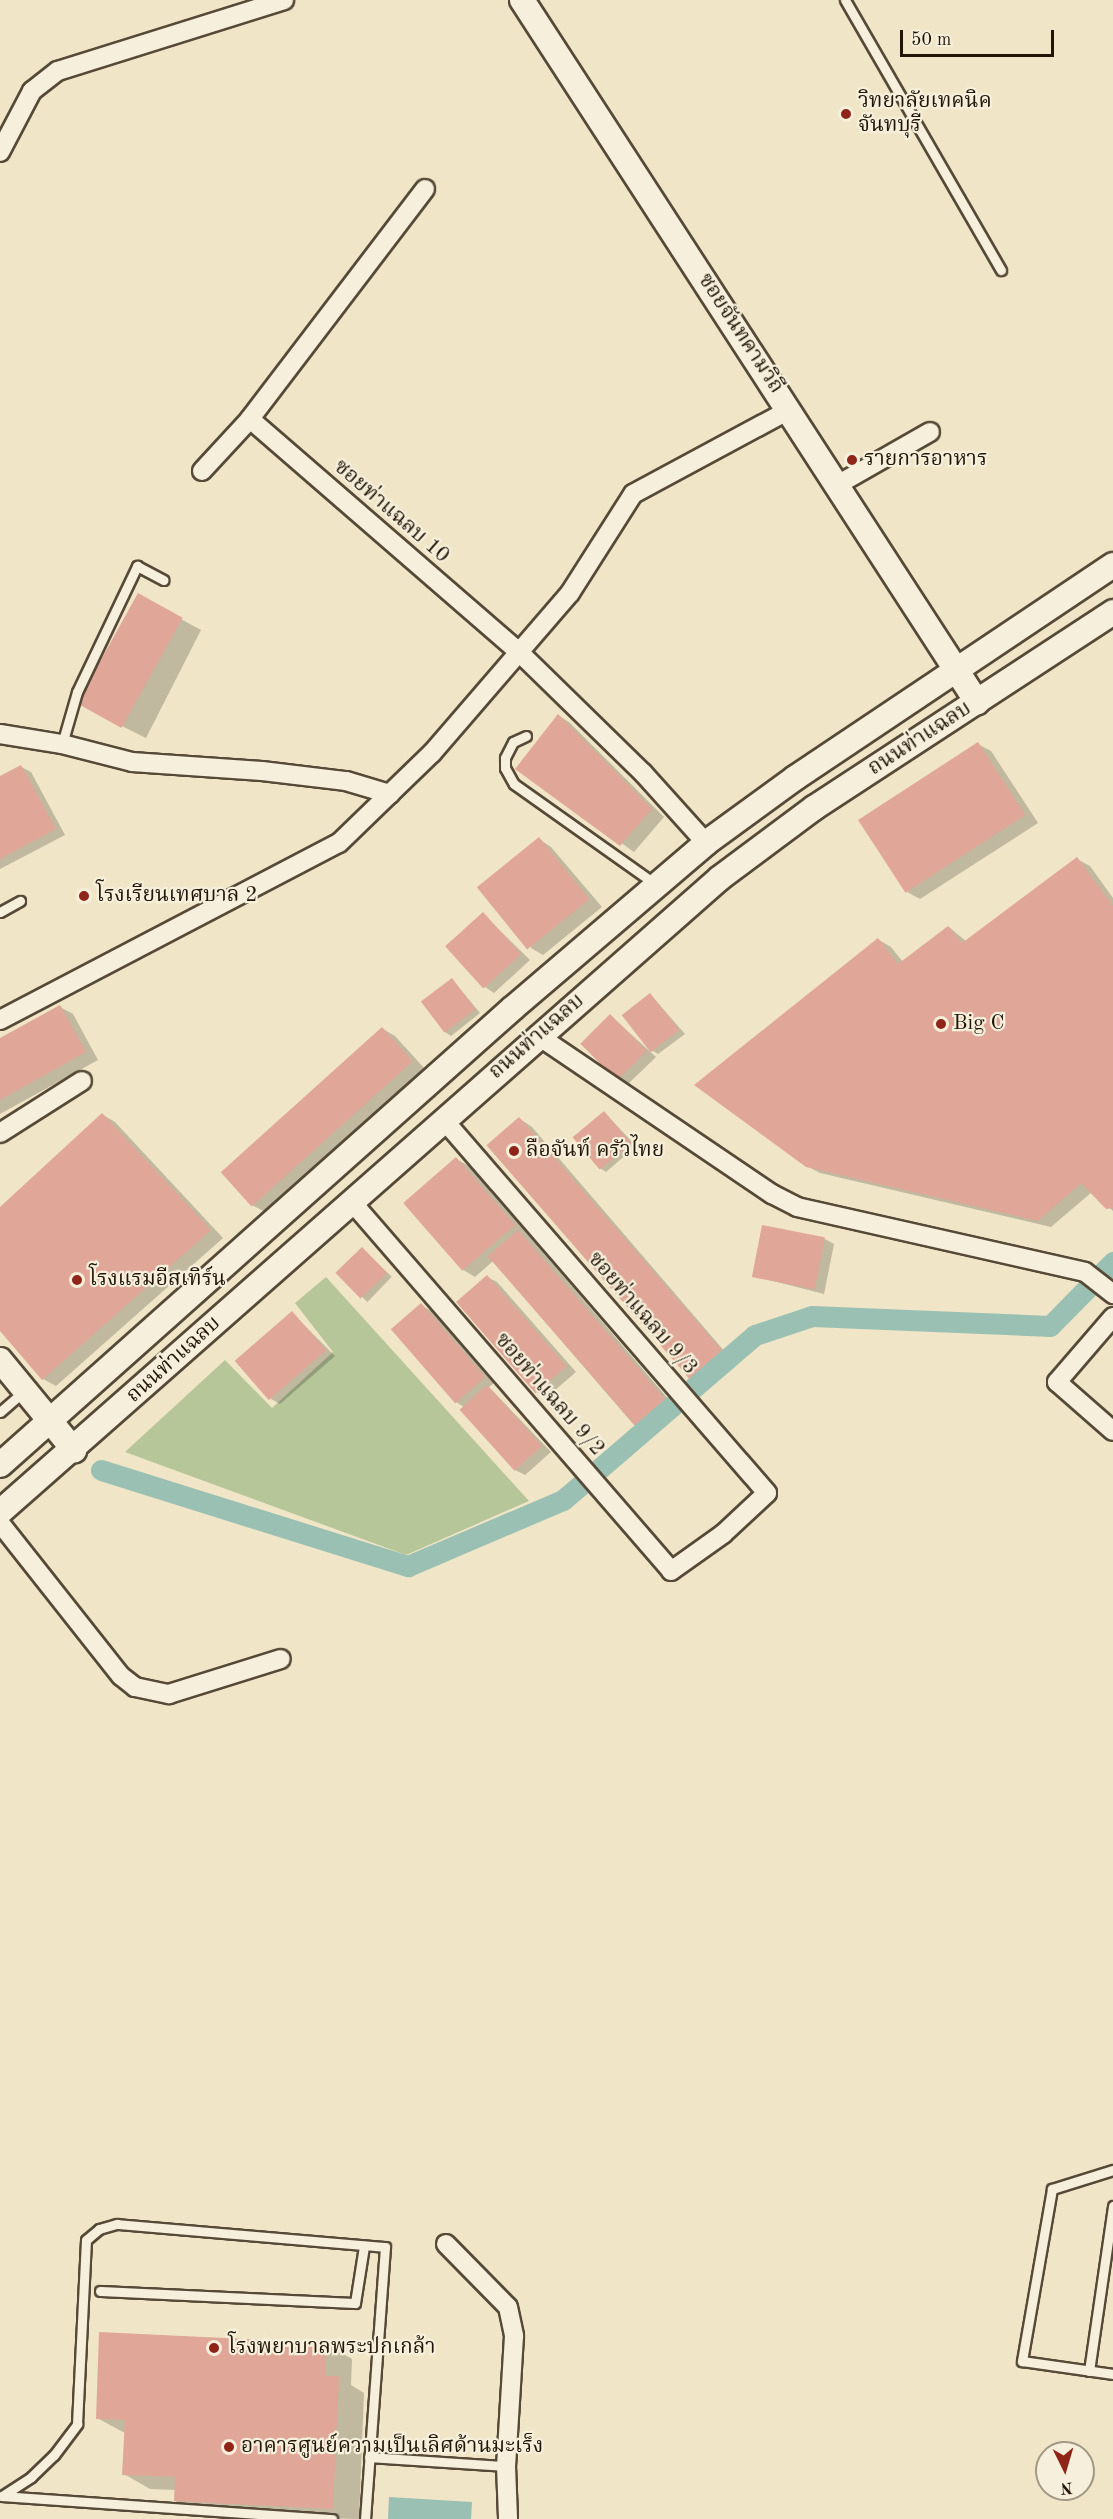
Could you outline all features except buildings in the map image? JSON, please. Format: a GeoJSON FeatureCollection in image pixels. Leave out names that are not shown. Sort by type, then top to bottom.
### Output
{"type":"FeatureCollection","features":[{"type":"Feature","properties":{"kind":"main road","name":"ซอยจันทคามวิถี"},"geometry":{"type":"LineString","coordinates":[[522,0],[976,702]]}},
{"type":"Feature","properties":{"kind":"main road","name":"ถนนท่าแฉลบ"},"geometry":{"type":"LineString","coordinates":[[0,1465],[513,1008],[706,843],[955,669],[1113,565]]}},
{"type":"Feature","properties":{"kind":"main road","name":"ถนนท่าแฉลบ"},"geometry":{"type":"LineString","coordinates":[[0,1512],[74,1450],[537,1035],[720,878],[814,808],[1113,612]]}},
{"type":"Feature","properties":{"kind":"main road"},"geometry":{"type":"LineString","coordinates":[[513,1008],[537,1035]]}},
{"type":"Feature","properties":{"kind":"main road"},"geometry":{"type":"LineString","coordinates":[[0,1360],[74,1450]]}},
{"type":"Feature","properties":{"kind":"street"},"geometry":{"type":"LineString","coordinates":[[0,152],[32,92],[58,71],[284,0]]}},
{"type":"Feature","properties":{"kind":"street"},"geometry":{"type":"LineString","coordinates":[[202,471],[250,419],[425,189]]}},
{"type":"Feature","properties":{"kind":"street"},"geometry":{"type":"LineString","coordinates":[[0,1020],[339,843],[432,753],[570,593],[633,494],[789,410]]}},
{"type":"Feature","properties":{"kind":"street","name":"ซอยท่าแฉลบ 10"},"geometry":{"type":"LineString","coordinates":[[250,419],[519,652],[643,773],[706,843]]}},
{"type":"Feature","properties":{"kind":"street"},"geometry":{"type":"LineString","coordinates":[[837,485],[930,432]]}},
{"type":"Feature","properties":{"kind":"street"},"geometry":{"type":"LineString","coordinates":[[0,734],[62,744],[132,762],[273,772],[346,781],[390,794]]}},
{"type":"Feature","properties":{"kind":"street"},"geometry":{"type":"LineString","coordinates":[[537,1035],[772,1194],[797,1207],[1085,1272],[1110,1291]]}},
{"type":"Feature","properties":{"kind":"street"},"geometry":{"type":"LineString","coordinates":[[0,1133],[82,1081]]}},
{"type":"Feature","properties":{"kind":"street","name":"ซอยท่าแฉลบ 9/3"},"geometry":{"type":"LineString","coordinates":[[443,1119],[767,1493],[723,1534]]}},
{"type":"Feature","properties":{"kind":"street","name":"ซอยท่าแฉลบ 9/2"},"geometry":{"type":"LineString","coordinates":[[351,1202],[671,1571],[723,1534]]}},
{"type":"Feature","properties":{"kind":"street"},"geometry":{"type":"LineString","coordinates":[[1113,1317],[1058,1382],[1113,1431]]}},
{"type":"Feature","properties":{"kind":"street"},"geometry":{"type":"LineString","coordinates":[[0,1523],[121,1676],[135,1687],[169,1694],[281,1659]]}},
{"type":"Feature","properties":{"kind":"street"},"geometry":{"type":"LineString","coordinates":[[446,2244],[508,2307],[514,2336],[506,2466],[508,2519]]}},
{"type":"Feature","properties":{"kind":"lane"},"geometry":{"type":"LineString","coordinates":[[845,0],[1001,270]]}},
{"type":"Feature","properties":{"kind":"lane"},"geometry":{"type":"LineString","coordinates":[[62,744],[77,692],[137,566],[164,580]]}},
{"type":"Feature","properties":{"kind":"lane"},"geometry":{"type":"LineString","coordinates":[[526,736],[513,742],[505,758],[505,768],[514,784],[657,885]]}},
{"type":"Feature","properties":{"kind":"lane"},"geometry":{"type":"LineString","coordinates":[[0,912],[20,901]]}},
{"type":"Feature","properties":{"kind":"lane"},"geometry":{"type":"LineString","coordinates":[[0,1412],[25,1390]]}},
{"type":"Feature","properties":{"kind":"lane"},"geometry":{"type":"LineString","coordinates":[[1113,2170],[1052,2189],[1022,2361],[1113,2374]]}},
{"type":"Feature","properties":{"kind":"lane"},"geometry":{"type":"LineString","coordinates":[[1089,2371],[1113,2206]]}},
{"type":"Feature","properties":{"kind":"lane"},"geometry":{"type":"LineString","coordinates":[[1,2496],[47,2462],[76,2424],[86,2240],[99,2229],[117,2224],[385,2247],[365,2519]]}},
{"type":"Feature","properties":{"kind":"lane"},"geometry":{"type":"LineString","coordinates":[[100,2291],[356,2303],[364,2246]]}},
{"type":"Feature","properties":{"kind":"lane"},"geometry":{"type":"LineString","coordinates":[[369,2457],[506,2466]]}},
{"type":"Feature","properties":{"kind":"lane"},"geometry":{"type":"LineString","coordinates":[[1,2496],[333,2519]]}},
{"type":"Feature","properties":{"kind":"green space"},"geometry":{"type":"Polygon","coordinates":[[[326,1277],[529,1501],[406,1555],[125,1452],[225,1360],[272,1408],[333,1352],[295,1303],[326,1277]]]}},
{"type":"Feature","properties":{"kind":"water"},"geometry":{"type":"Polygon","coordinates":[[[389,2497],[472,2502],[471,2519],[388,2519],[389,2497]]]}},
{"type":"Feature","properties":{"kind":"waterway"},"geometry":{"type":"LineString","coordinates":[[101,1470],[408,1566],[563,1500],[755,1335],[812,1316],[1050,1326],[1113,1262]]}},
{"type":"Feature","properties":{"kind":"place","name":"วิทยาลัยเทคนิค จันทบุรี"},"geometry":{"type":"Point","coordinates":[846,114]}},
{"type":"Feature","properties":{"kind":"place","name":"รายการอาหาร"},"geometry":{"type":"Point","coordinates":[852,460]}},
{"type":"Feature","properties":{"kind":"place","name":"โรงเรียนเทศบาล 2"},"geometry":{"type":"Point","coordinates":[84,896]}},
{"type":"Feature","properties":{"kind":"place","name":"Big C"},"geometry":{"type":"Point","coordinates":[941,1024]}},
{"type":"Feature","properties":{"kind":"place","name":"ลือจันท์ ครัวไทย"},"geometry":{"type":"Point","coordinates":[514,1151]}},
{"type":"Feature","properties":{"kind":"place","name":"โรงแรมอีสเทิร์น"},"geometry":{"type":"Point","coordinates":[77,1280]}},
{"type":"Feature","properties":{"kind":"place","name":"โรงพยาบาลพระปกเกล้า"},"geometry":{"type":"Point","coordinates":[214,2348]}},
{"type":"Feature","properties":{"kind":"place","name":"อาคารศูนย์ความเป็นเลิศด้านมะเร็ง"},"geometry":{"type":"Point","coordinates":[229,2447]}}]}
